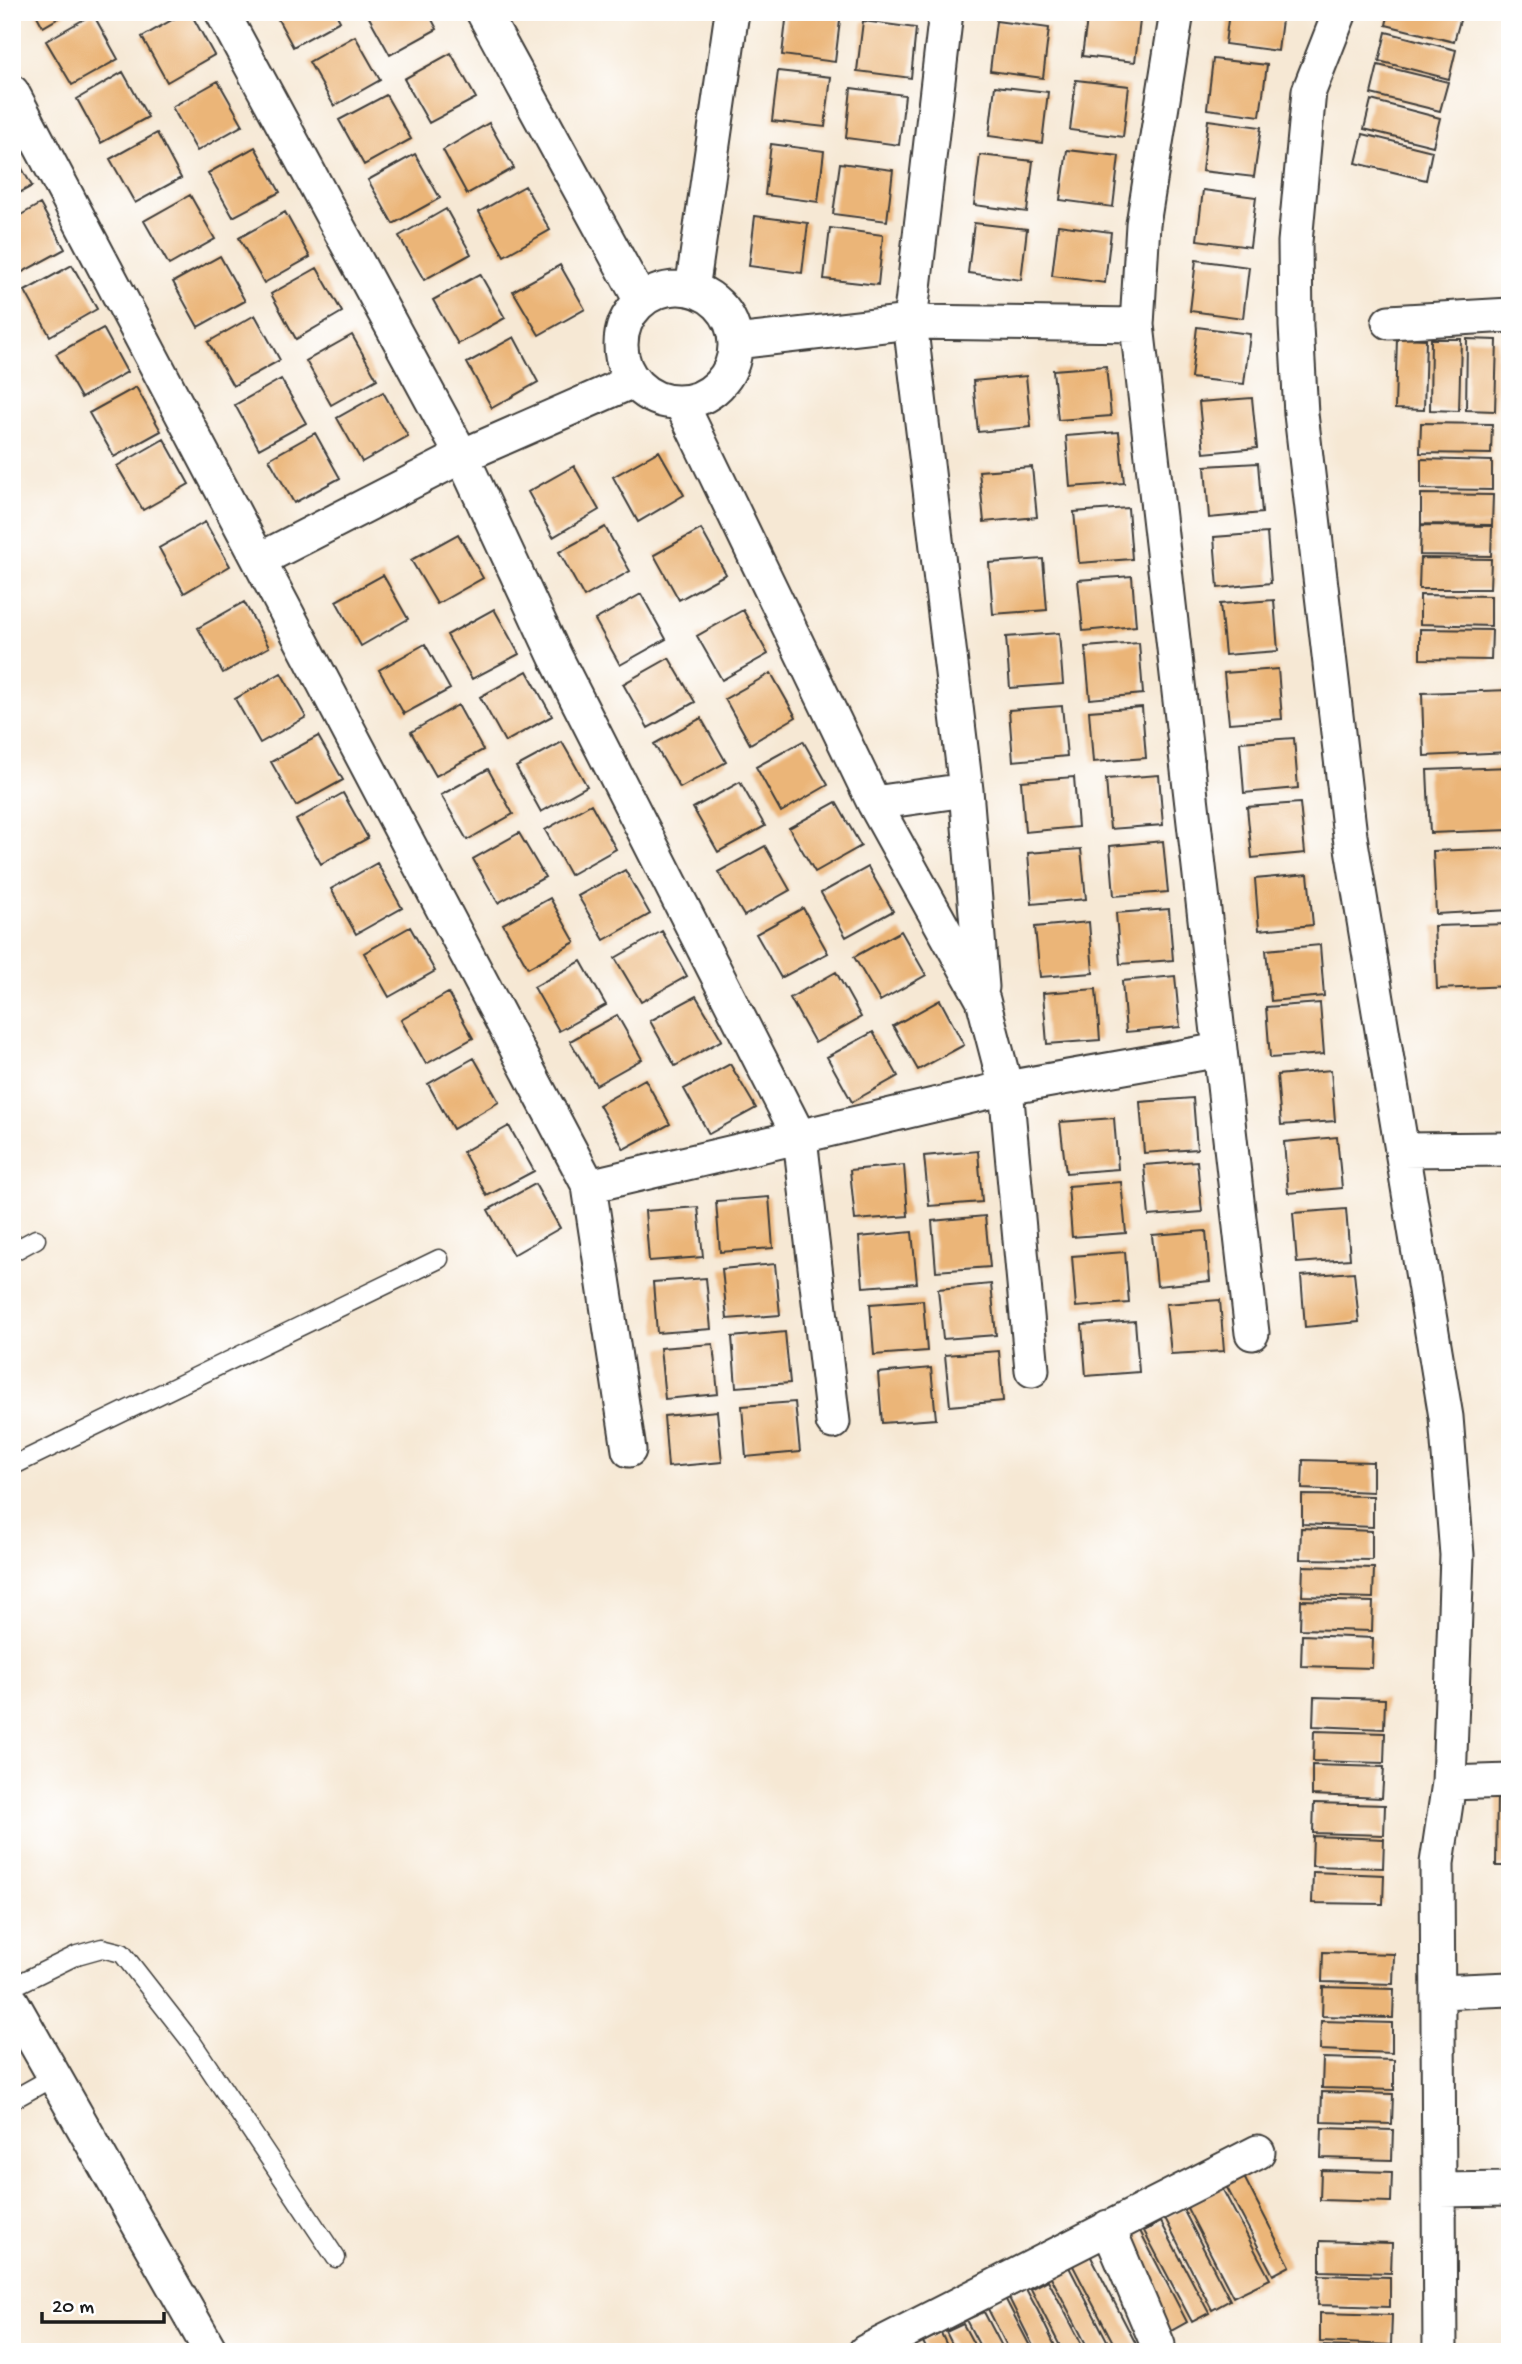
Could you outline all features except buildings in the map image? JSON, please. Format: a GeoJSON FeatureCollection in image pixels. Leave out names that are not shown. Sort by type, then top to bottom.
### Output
{"type":"FeatureCollection","features":[{"type":"Feature","properties":{"kind":"street"},"geometry":{"type":"LineString","coordinates":[[222,12],[462,456],[555,656],[800,1138],[833,1422]]}},
{"type":"Feature","properties":{"kind":"street"},"geometry":{"type":"LineString","coordinates":[[483,12],[642,301]]}},
{"type":"Feature","properties":{"kind":"street"},"geometry":{"type":"LineString","coordinates":[[692,290],[732,12]]}},
{"type":"Feature","properties":{"kind":"street"},"geometry":{"type":"LineString","coordinates":[[946,12],[911,322],[966,790],[983,1000],[1006,1088],[1032,1370]]}},
{"type":"Feature","properties":{"kind":"street"},"geometry":{"type":"LineString","coordinates":[[1177,12],[1143,224],[1137,325],[1252,1333]]}},
{"type":"Feature","properties":{"kind":"street"},"geometry":{"type":"LineString","coordinates":[[1340,12],[1309,91],[1295,242],[1296,326],[1301,414],[1350,836],[1446,1417],[1457,1555],[1449,1783],[1437,1863],[1440,2352]]}},
{"type":"Feature","properties":{"kind":"street"},"geometry":{"type":"LineString","coordinates":[[12,92],[589,1186],[629,1450]]}},
{"type":"Feature","properties":{"kind":"street"},"geometry":{"type":"LineString","coordinates":[[692,290],[708,297],[722,309],[731,325],[735,342],[733,360],[726,377],[714,390],[698,399],[663,401],[646,393],[633,381],[624,366],[620,348],[622,331],[629,314],[642,301],[657,292],[692,290]]}},
{"type":"Feature","properties":{"kind":"street"},"geometry":{"type":"LineString","coordinates":[[1389,322],[1510,316]]}},
{"type":"Feature","properties":{"kind":"street"},"geometry":{"type":"LineString","coordinates":[[735,342],[911,322],[1137,325]]}},
{"type":"Feature","properties":{"kind":"street"},"geometry":{"type":"LineString","coordinates":[[259,560],[462,456],[633,381]]}},
{"type":"Feature","properties":{"kind":"street"},"geometry":{"type":"LineString","coordinates":[[681,402],[874,803],[983,1000]]}},
{"type":"Feature","properties":{"kind":"street"},"geometry":{"type":"LineString","coordinates":[[874,803],[966,790]]}},
{"type":"Feature","properties":{"kind":"street"},"geometry":{"type":"LineString","coordinates":[[589,1186],[1006,1088],[1220,1051]]}},
{"type":"Feature","properties":{"kind":"street"},"geometry":{"type":"LineString","coordinates":[[1402,1150],[1510,1149]]}},
{"type":"Feature","properties":{"kind":"street"},"geometry":{"type":"LineString","coordinates":[[1449,1783],[1510,1781]]}},
{"type":"Feature","properties":{"kind":"street"},"geometry":{"type":"LineString","coordinates":[[1439,1992],[1510,1989]]}},
{"type":"Feature","properties":{"kind":"street"},"geometry":{"type":"LineString","coordinates":[[12,2002],[211,2352]]}},
{"type":"Feature","properties":{"kind":"street"},"geometry":{"type":"LineString","coordinates":[[865,2352],[1258,2152]]}},
{"type":"Feature","properties":{"kind":"street"},"geometry":{"type":"LineString","coordinates":[[1440,2190],[1510,2189]]}},
{"type":"Feature","properties":{"kind":"street"},"geometry":{"type":"LineString","coordinates":[[1108,2227],[1158,2345],[1158,2352]]}},
{"type":"Feature","properties":{"kind":"lane"},"geometry":{"type":"LineString","coordinates":[[12,1252],[36,1239]]}},
{"type":"Feature","properties":{"kind":"lane"},"geometry":{"type":"LineString","coordinates":[[12,1466],[439,1259]]}},
{"type":"Feature","properties":{"kind":"lane"},"geometry":{"type":"LineString","coordinates":[[12,1987],[77,1955],[102,1948],[121,1953],[193,2044],[336,2258]]}},
{"type":"Feature","properties":{"kind":"lane"},"geometry":{"type":"LineString","coordinates":[[12,2100],[55,2076]]}}]}
